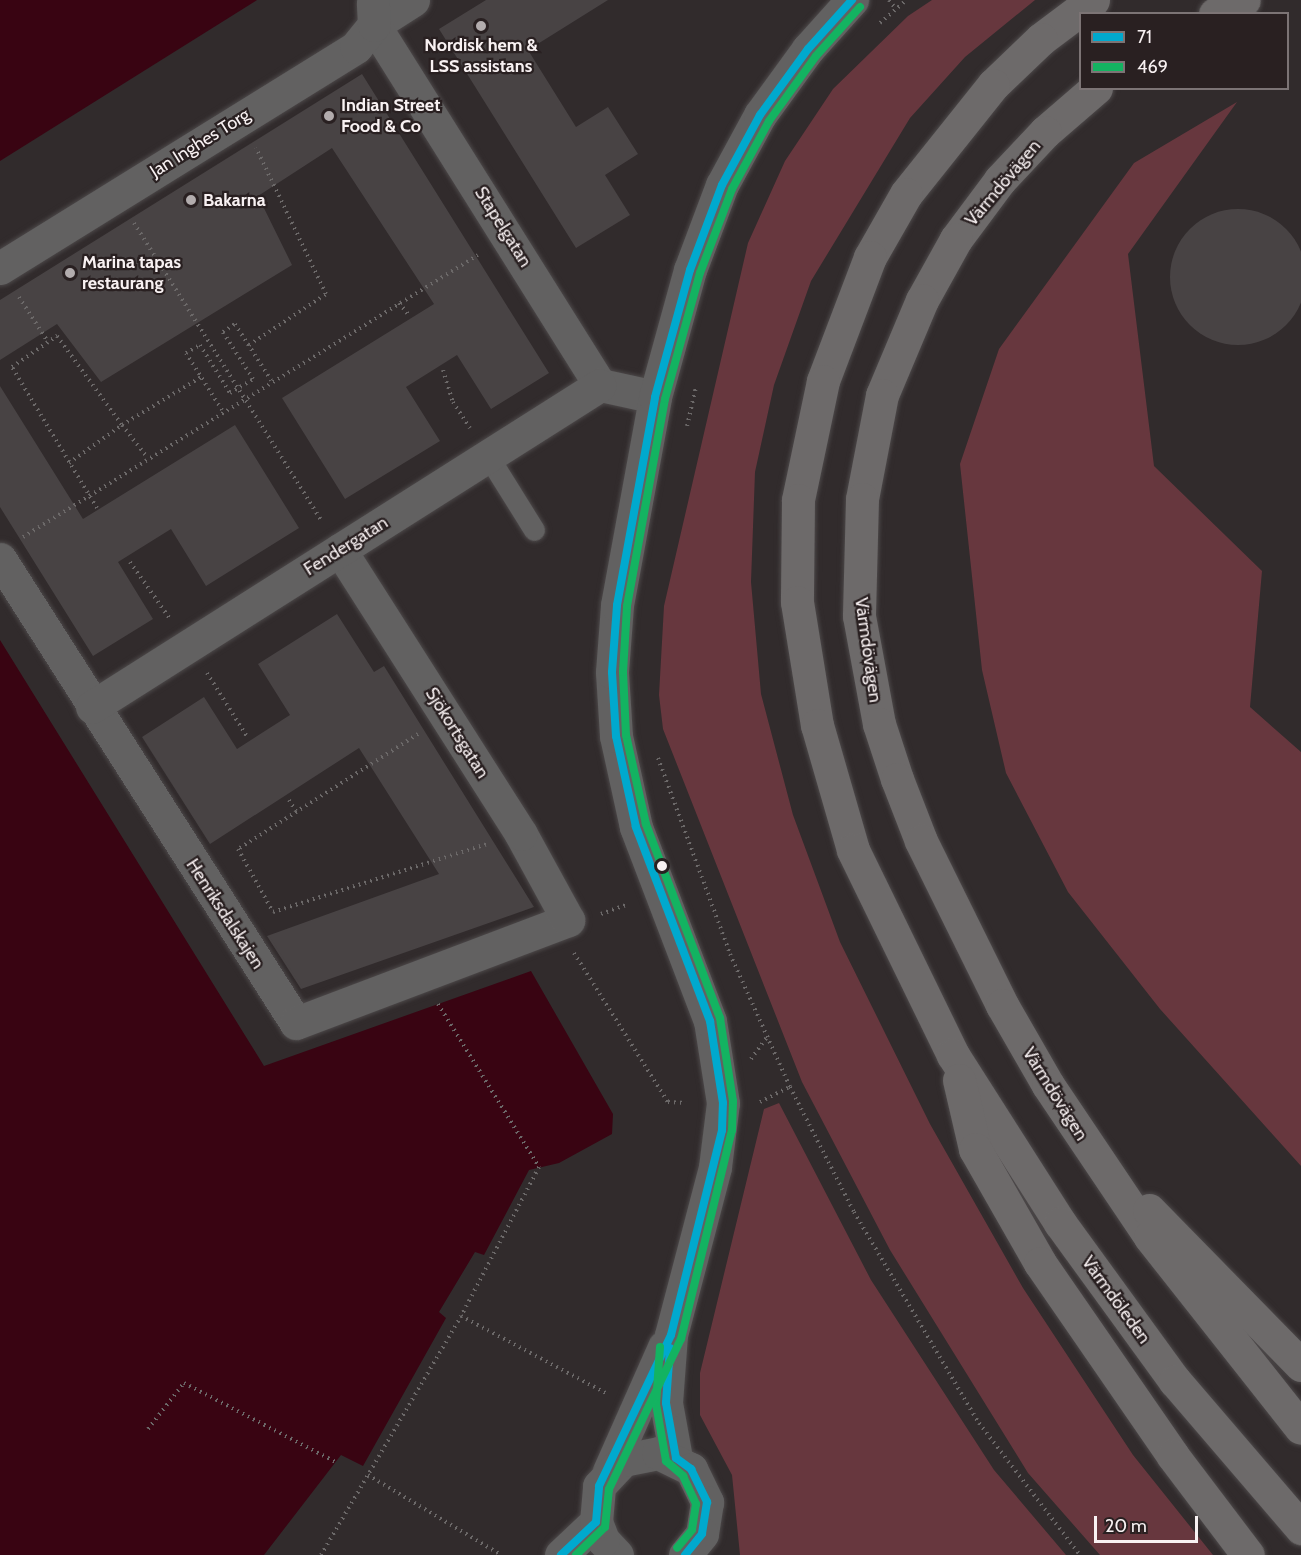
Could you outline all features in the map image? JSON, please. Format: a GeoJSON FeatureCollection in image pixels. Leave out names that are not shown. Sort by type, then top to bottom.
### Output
{"type":"FeatureCollection","features":[{"type":"Feature","properties":{"kind":"main road"},"geometry":{"type":"LineString","coordinates":[[1093,0],[1041,39],[993,85],[906,194],[870,257],[844,320],[824,381],[798,500],[797,602],[817,725],[833,787],[877,905],[953,1055],[975,1149],[1040,1263],[1173,1456],[1248,1555]]}},
{"type":"Feature","properties":{"kind":"main road"},"geometry":{"type":"LineString","coordinates":[[1219,12],[1244,0]]}},
{"type":"Feature","properties":{"kind":"main road","name":"Värmdövägen"},"geometry":{"type":"LineString","coordinates":[[1094,90],[1045,132],[1000,180],[956,239],[922,300],[882,395],[862,499],[858,553],[859,616],[879,724],[921,842],[1002,1005],[1098,1161]]}},
{"type":"Feature","properties":{"kind":"main road","name":"Värmdöleden"},"geometry":{"type":"LineString","coordinates":[[953,1055],[1060,1223],[1175,1381],[1301,1528]]}},
{"type":"Feature","properties":{"kind":"main road"},"geometry":{"type":"LineString","coordinates":[[1098,1161],[1301,1365]]}},
{"type":"Feature","properties":{"kind":"main road"},"geometry":{"type":"LineString","coordinates":[[1098,1161],[1223,1335],[1301,1428]]}},
{"type":"Feature","properties":{"kind":"street","name":"Jan Inghes Torg"},"geometry":{"type":"LineString","coordinates":[[8,279],[117,195],[356,47],[374,12],[413,0]]}},
{"type":"Feature","properties":{"kind":"street"},"geometry":{"type":"LineString","coordinates":[[700,1548],[707,1502],[702,1484],[676,1458],[666,1403],[670,1335],[715,1167],[723,1103],[711,1021],[636,826],[616,736],[612,672],[617,605],[655,397],[690,270],[722,185],[760,115],[808,49],[852,0]]}},
{"type":"Feature","properties":{"kind":"street","name":"Stapelgatan"},"geometry":{"type":"LineString","coordinates":[[374,12],[600,385]]}},
{"type":"Feature","properties":{"kind":"street"},"geometry":{"type":"LineString","coordinates":[[600,385],[655,397]]}},
{"type":"Feature","properties":{"kind":"street","name":"Fendergatan"},"geometry":{"type":"LineString","coordinates":[[92,707],[600,385]]}},
{"type":"Feature","properties":{"kind":"street","name":"Henriksdalskajen"},"geometry":{"type":"LineString","coordinates":[[10,549],[92,707],[296,1023],[568,920]]}},
{"type":"Feature","properties":{"kind":"street","name":"Sjökortsgatan"},"geometry":{"type":"LineString","coordinates":[[340,550],[446,717],[568,920]]}},
{"type":"Feature","properties":{"kind":"street"},"geometry":{"type":"LineString","coordinates":[[617,1555],[603,1540],[596,1522],[594,1504],[652,1366],[670,1335]]}},
{"type":"Feature","properties":{"kind":"street"},"geometry":{"type":"LineString","coordinates":[[609,1471],[640,1454],[676,1458]]}},
{"type":"Feature","properties":{"kind":"street"},"geometry":{"type":"LineString","coordinates":[[561,1555],[596,1522]]}},
{"type":"Feature","properties":{"kind":"lane"},"geometry":{"type":"LineString","coordinates":[[488,456],[534,530]]}},
{"type":"Feature","properties":{"kind":"path"},"geometry":{"type":"LineString","coordinates":[[889,0],[895,8]]}},
{"type":"Feature","properties":{"kind":"path"},"geometry":{"type":"LineString","coordinates":[[871,31],[906,0]]}},
{"type":"Feature","properties":{"kind":"path"},"geometry":{"type":"LineString","coordinates":[[249,345],[326,294],[253,142]]}},
{"type":"Feature","properties":{"kind":"path"},"geometry":{"type":"LineString","coordinates":[[117,195],[236,388],[340,550]]}},
{"type":"Feature","properties":{"kind":"path"},"geometry":{"type":"LineString","coordinates":[[10,549],[88,495],[242,397],[478,255]]}},
{"type":"Feature","properties":{"kind":"path"},"geometry":{"type":"LineString","coordinates":[[8,279],[48,342]]}},
{"type":"Feature","properties":{"kind":"path"},"geometry":{"type":"LineString","coordinates":[[399,303],[408,314]]}},
{"type":"Feature","properties":{"kind":"path"},"geometry":{"type":"LineString","coordinates":[[222,410],[186,353],[200,345],[230,393],[253,379],[223,332],[235,324],[271,380]]}},
{"type":"Feature","properties":{"kind":"path"},"geometry":{"type":"LineString","coordinates":[[97,508],[12,367],[57,336],[147,458]]}},
{"type":"Feature","properties":{"kind":"path"},"geometry":{"type":"LineString","coordinates":[[443,370],[453,402],[488,456]]}},
{"type":"Feature","properties":{"kind":"path"},"geometry":{"type":"LineString","coordinates":[[69,463],[122,425],[201,376]]}},
{"type":"Feature","properties":{"kind":"path"},"geometry":{"type":"LineString","coordinates":[[686,435],[697,384]]}},
{"type":"Feature","properties":{"kind":"path"},"geometry":{"type":"LineString","coordinates":[[130,562],[177,628]]}},
{"type":"Feature","properties":{"kind":"path"},"geometry":{"type":"LineString","coordinates":[[204,669],[248,738]]}},
{"type":"Feature","properties":{"kind":"path"},"geometry":{"type":"LineString","coordinates":[[446,717],[238,849],[273,912],[477,848]]}},
{"type":"Feature","properties":{"kind":"path"},"geometry":{"type":"LineString","coordinates":[[653,745],[730,954],[790,1088],[854,1212],[949,1375],[980,1423],[1080,1555]]}},
{"type":"Feature","properties":{"kind":"path"},"geometry":{"type":"LineString","coordinates":[[289,800],[296,811]]}},
{"type":"Feature","properties":{"kind":"path"},"geometry":{"type":"LineString","coordinates":[[601,915],[633,903]]}},
{"type":"Feature","properties":{"kind":"path"},"geometry":{"type":"LineString","coordinates":[[568,920],[570,946],[668,1102],[686,1103]]}},
{"type":"Feature","properties":{"kind":"path"},"geometry":{"type":"LineString","coordinates":[[321,1555],[461,1316],[539,1167],[438,1004]]}},
{"type":"Feature","properties":{"kind":"path"},"geometry":{"type":"LineString","coordinates":[[760,1102],[790,1088]]}},
{"type":"Feature","properties":{"kind":"path"},"geometry":{"type":"LineString","coordinates":[[461,1316],[607,1394]]}},
{"type":"Feature","properties":{"kind":"path"},"geometry":{"type":"LineString","coordinates":[[148,1429],[184,1383],[336,1462]]}},
{"type":"Feature","properties":{"kind":"path"},"geometry":{"type":"LineString","coordinates":[[368,1475],[501,1555]]}},
{"type":"Feature","properties":{"kind":"shaded area"},"geometry":{"type":"Polygon","coordinates":[[[0,0],[257,0],[0,161],[0,0]]]}},
{"type":"Feature","properties":{"kind":"shaded area"},"geometry":{"type":"Polygon","coordinates":[[[932,0],[1035,0],[965,57],[910,118],[811,281],[774,385],[755,472],[751,582],[761,694],[793,815],[840,942],[930,1124],[1023,1288],[1133,1455],[1213,1555],[1100,1555],[1028,1473],[890,1250],[802,1082],[663,729],[659,695],[664,606],[748,243],[785,161],[833,89],[908,16],[932,0]]]}},
{"type":"Feature","properties":{"kind":"shaded area"},"geometry":{"type":"Polygon","coordinates":[[[1237,102],[1128,254],[1154,466],[1262,571],[1250,707],[1301,752],[1301,1166],[1160,1009],[1068,892],[1006,773],[982,670],[960,464],[999,349],[1134,163],[1237,102]]]}},
{"type":"Feature","properties":{"kind":"shaded area"},"geometry":{"type":"Polygon","coordinates":[[[0,640],[264,1066],[531,971],[613,1114],[612,1134],[559,1163],[529,1170],[484,1255],[475,1252],[439,1312],[446,1318],[363,1466],[341,1455],[264,1555],[0,1555],[0,640]]]}},
{"type":"Feature","properties":{"kind":"shaded area"},"geometry":{"type":"Polygon","coordinates":[[[779,1103],[871,1280],[994,1470],[1066,1555],[740,1555],[732,1475],[700,1415],[700,1373],[764,1109],[779,1103]]]}},
{"type":"Feature","properties":{"kind":"building"},"geometry":{"type":"Polygon","coordinates":[[[486,0],[608,0],[528,50],[576,127],[608,107],[638,154],[605,175],[630,215],[576,248],[439,29],[486,0]]]}},
{"type":"Feature","properties":{"kind":"building"},"geometry":{"type":"Polygon","coordinates":[[[362,74],[549,373],[491,409],[457,355],[406,387],[440,441],[345,499],[282,398],[434,304],[332,148],[258,196],[292,265],[101,382],[57,324],[0,360],[0,300],[362,74]]]}},
{"type":"Feature","properties":{"kind":"building"},"geometry":{"type":"Polygon","coordinates":[[[1238,209],[1264,215],[1286,229],[1300,251],[1302,296],[1300,303],[1286,325],[1264,339],[1238,345],[1212,339],[1190,325],[1176,303],[1170,277],[1176,251],[1190,229],[1212,215],[1238,209]]]}},
{"type":"Feature","properties":{"kind":"building"},"geometry":{"type":"Polygon","coordinates":[[[0,386],[83,519],[235,425],[299,528],[206,586],[171,529],[118,562],[153,619],[93,656],[0,507],[0,386]]]}},
{"type":"Feature","properties":{"kind":"building"},"geometry":{"type":"Polygon","coordinates":[[[337,614],[374,672],[384,666],[534,907],[301,989],[267,936],[439,874],[359,748],[210,844],[142,737],[204,697],[237,749],[290,715],[258,664],[337,614]]]}},
{"type":"Feature","properties":{"kind":"transit line","name":"71"},"geometry":{"type":"LineString","coordinates":[[561,1555],[596,1522],[599,1486],[671,1335],[722,1130],[723,1103],[710,1021],[636,827],[616,736],[612,672],[617,605],[655,397],[690,270],[722,185],[760,115],[808,49],[852,0]]}},
{"type":"Feature","properties":{"kind":"transit line","name":"469"},"geometry":{"type":"LineString","coordinates":[[576,1555],[605,1527],[609,1489],[681,1339],[732,1130],[733,1101],[720,1018],[646,824],[626,735],[623,672],[627,606],[665,399],[700,273],[732,189],[769,121],[816,56],[860,7]]}},
{"type":"Feature","properties":{"kind":"transit line","name":"469"},"geometry":{"type":"LineString","coordinates":[[660,1347],[656,1404],[666,1461],[683,1476],[696,1504],[692,1530],[677,1548]]}},
{"type":"Feature","properties":{"kind":"transit line","name":"71"},"geometry":{"type":"LineString","coordinates":[[670,1348],[666,1403],[676,1458],[691,1469],[707,1502],[702,1534],[685,1555]]}},
{"type":"Feature","properties":{"kind":"place","name":"Nordisk hem & LSS assistans"},"geometry":{"type":"Point","coordinates":[481,26]}},
{"type":"Feature","properties":{"kind":"place","name":"Indian Street Food & Co"},"geometry":{"type":"Point","coordinates":[329,116]}},
{"type":"Feature","properties":{"kind":"place","name":"Bakarna"},"geometry":{"type":"Point","coordinates":[191,200]}},
{"type":"Feature","properties":{"kind":"place","name":"Marina tapas restaurang"},"geometry":{"type":"Point","coordinates":[70,273]}}]}
